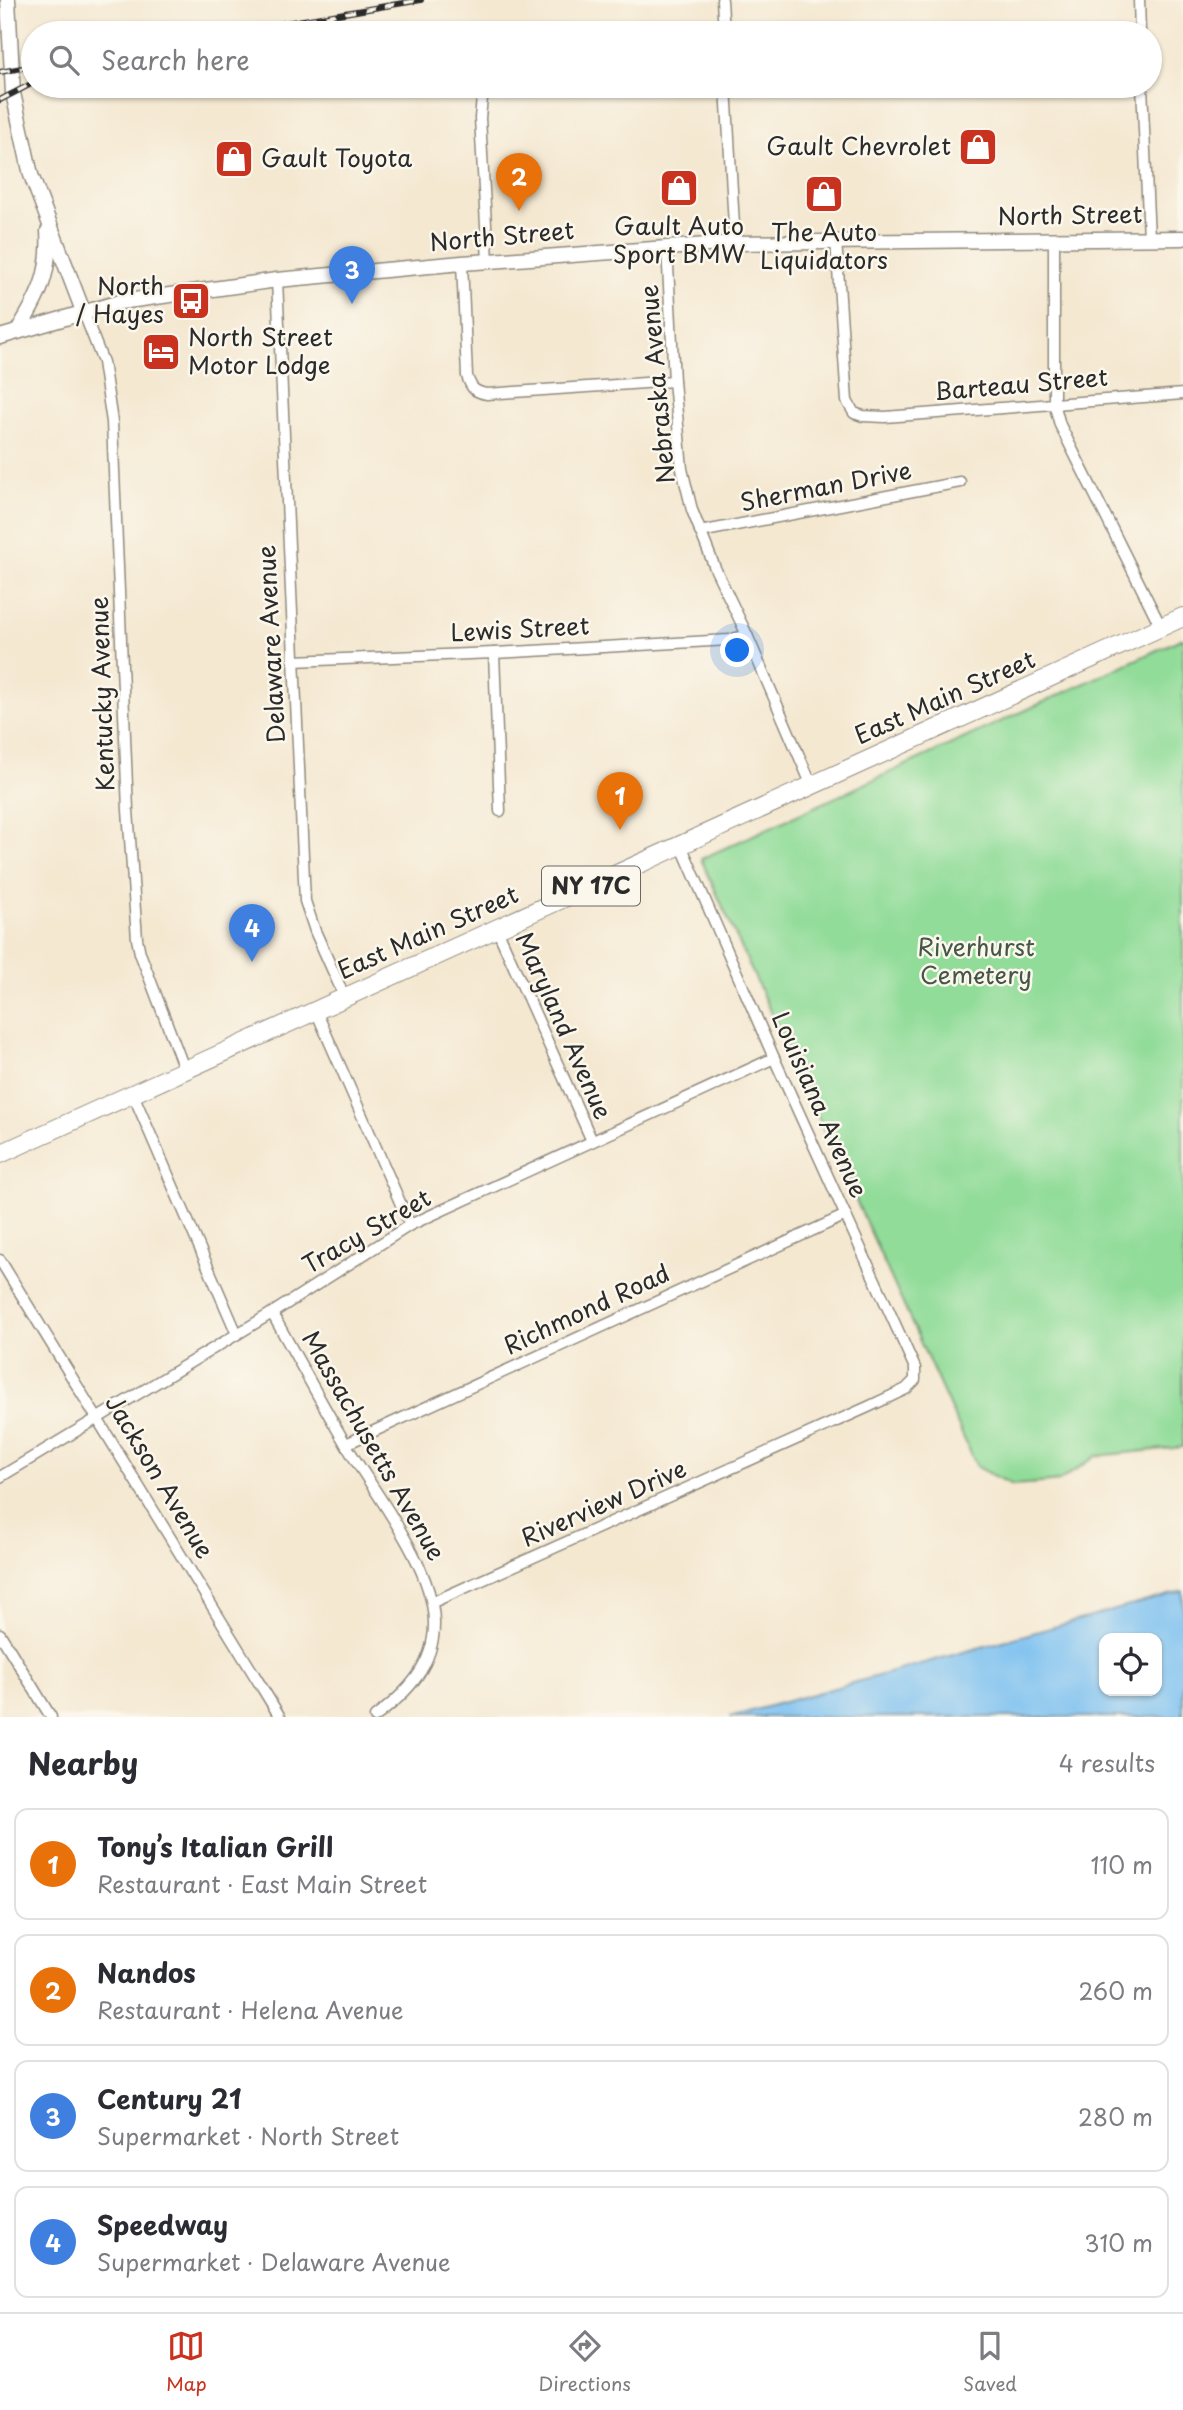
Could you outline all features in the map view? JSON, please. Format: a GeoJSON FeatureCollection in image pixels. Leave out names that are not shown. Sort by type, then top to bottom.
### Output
{"type":"FeatureCollection","features":[{"type":"Feature","properties":{"kind":"main road","name":"East Main Street"},"geometry":{"type":"LineString","coordinates":[[0,1154],[1183,617]]}},
{"type":"Feature","properties":{"kind":"street"},"geometry":{"type":"LineString","coordinates":[[8,0],[13,93],[30,175],[83,311]]}},
{"type":"Feature","properties":{"kind":"street"},"geometry":{"type":"LineString","coordinates":[[722,0],[723,21]]}},
{"type":"Feature","properties":{"kind":"street"},"geometry":{"type":"LineString","coordinates":[[1139,0],[1140,21]]}},
{"type":"Feature","properties":{"kind":"street"},"geometry":{"type":"LineString","coordinates":[[482,98],[480,118],[488,261]]}},
{"type":"Feature","properties":{"kind":"street"},"geometry":{"type":"LineString","coordinates":[[727,98],[735,243]]}},
{"type":"Feature","properties":{"kind":"street"},"geometry":{"type":"LineString","coordinates":[[1143,98],[1149,238]]}},
{"type":"Feature","properties":{"kind":"street"},"geometry":{"type":"LineString","coordinates":[[17,331],[40,296],[48,266],[47,219]]}},
{"type":"Feature","properties":{"kind":"street","name":"North Street"},"geometry":{"type":"LineString","coordinates":[[0,337],[120,302],[277,280],[462,263],[735,243],[1183,238]]}},
{"type":"Feature","properties":{"kind":"street"},"geometry":{"type":"LineString","coordinates":[[1054,239],[1054,403],[1066,437],[1161,627]]}},
{"type":"Feature","properties":{"kind":"street","name":"Barteau Street"},"geometry":{"type":"LineString","coordinates":[[836,240],[847,401],[854,413],[886,417],[1183,394]]}},
{"type":"Feature","properties":{"kind":"street","name":"Nebraska Avenue"},"geometry":{"type":"LineString","coordinates":[[667,247],[682,469],[700,532],[812,786]]}},
{"type":"Feature","properties":{"kind":"street"},"geometry":{"type":"LineString","coordinates":[[462,263],[467,376],[471,387],[477,392],[487,394],[674,381]]}},
{"type":"Feature","properties":{"kind":"street","name":"Delaware Avenue"},"geometry":{"type":"LineString","coordinates":[[277,280],[305,901],[315,931],[345,998]]}},
{"type":"Feature","properties":{"kind":"street","name":"Kentucky Avenue"},"geometry":{"type":"LineString","coordinates":[[83,311],[103,362],[112,422],[128,810],[137,939],[185,1070]]}},
{"type":"Feature","properties":{"kind":"street","name":"Sherman Drive"},"geometry":{"type":"LineString","coordinates":[[700,532],[960,482]]}},
{"type":"Feature","properties":{"kind":"street","name":"Lewis Street"},"geometry":{"type":"LineString","coordinates":[[293,661],[729,640],[747,635]]}},
{"type":"Feature","properties":{"kind":"street"},"geometry":{"type":"LineString","coordinates":[[494,653],[500,811]]}},
{"type":"Feature","properties":{"kind":"street","name":"Louisiana Avenue"},"geometry":{"type":"LineString","coordinates":[[681,845],[915,1368],[914,1382]]}},
{"type":"Feature","properties":{"kind":"street","name":"Maryland Avenue"},"geometry":{"type":"LineString","coordinates":[[497,929],[592,1141]]}},
{"type":"Feature","properties":{"kind":"street"},"geometry":{"type":"LineString","coordinates":[[316,1011],[410,1225]]}},
{"type":"Feature","properties":{"kind":"street","name":"Tracy Street"},"geometry":{"type":"LineString","coordinates":[[0,1477],[272,1313],[410,1225],[774,1058]]}},
{"type":"Feature","properties":{"kind":"street"},"geometry":{"type":"LineString","coordinates":[[133,1094],[237,1334]]}},
{"type":"Feature","properties":{"kind":"street","name":"Richmond Road"},"geometry":{"type":"LineString","coordinates":[[346,1444],[846,1215]]}},
{"type":"Feature","properties":{"kind":"street","name":"Jackson Avenue"},"geometry":{"type":"LineString","coordinates":[[0,1260],[280,1717]]}},
{"type":"Feature","properties":{"kind":"street","name":"Massachusetts Avenue"},"geometry":{"type":"LineString","coordinates":[[272,1313],[346,1444],[413,1553],[429,1586],[433,1602]]}},
{"type":"Feature","properties":{"kind":"street","name":"Riverview Drive"},"geometry":{"type":"LineString","coordinates":[[433,1602],[494,1577],[868,1407],[906,1389],[914,1382]]}},
{"type":"Feature","properties":{"kind":"street"},"geometry":{"type":"LineString","coordinates":[[375,1717],[413,1685],[429,1654],[435,1624],[433,1602]]}},
{"type":"Feature","properties":{"kind":"street"},"geometry":{"type":"LineString","coordinates":[[0,1634],[51,1717]]}},
{"type":"Feature","properties":{"kind":"green space","name":"Riverhurst Cemetery"},"geometry":{"type":"Polygon","coordinates":[[[1183,638],[1183,1447],[1096,1456],[1059,1481],[1012,1485],[977,1467],[701,859],[1183,638]]]}},
{"type":"Feature","properties":{"kind":"water"},"geometry":{"type":"Polygon","coordinates":[[[1183,1591],[1183,1717],[730,1717],[1183,1591]]]}},
{"type":"Feature","properties":{"kind":"railway"},"geometry":{"type":"LineString","coordinates":[[298,21],[421,0]]}},
{"type":"Feature","properties":{"kind":"railway"},"geometry":{"type":"LineString","coordinates":[[0,72],[21,68]]}},
{"type":"Feature","properties":{"kind":"railway"},"geometry":{"type":"LineString","coordinates":[[0,100],[21,89]]}},
{"type":"Feature","properties":{"kind":"place","name":"Gault Chevrolet"},"geometry":{"type":"Point","coordinates":[978,147]}},
{"type":"Feature","properties":{"kind":"place","name":"Gault Toyota"},"geometry":{"type":"Point","coordinates":[234,159]}},
{"type":"Feature","properties":{"kind":"place","name":"Gault Auto Sport BMW"},"geometry":{"type":"Point","coordinates":[679,188]}},
{"type":"Feature","properties":{"kind":"place","name":"The Auto Liquidators"},"geometry":{"type":"Point","coordinates":[824,194]}},
{"type":"Feature","properties":{"kind":"place","name":"Nandos"},"geometry":{"type":"Point","coordinates":[519,211]}},
{"type":"Feature","properties":{"kind":"place","name":"North / Hayes"},"geometry":{"type":"Point","coordinates":[191,301]}},
{"type":"Feature","properties":{"kind":"place","name":"Century 21"},"geometry":{"type":"Point","coordinates":[352,304]}},
{"type":"Feature","properties":{"kind":"place","name":"North Street Motor Lodge"},"geometry":{"type":"Point","coordinates":[161,352]}},
{"type":"Feature","properties":{"kind":"place","name":"Tony’s Italian Grill"},"geometry":{"type":"Point","coordinates":[620,830]}},
{"type":"Feature","properties":{"kind":"place","name":"Speedway"},"geometry":{"type":"Point","coordinates":[252,962]}}]}
